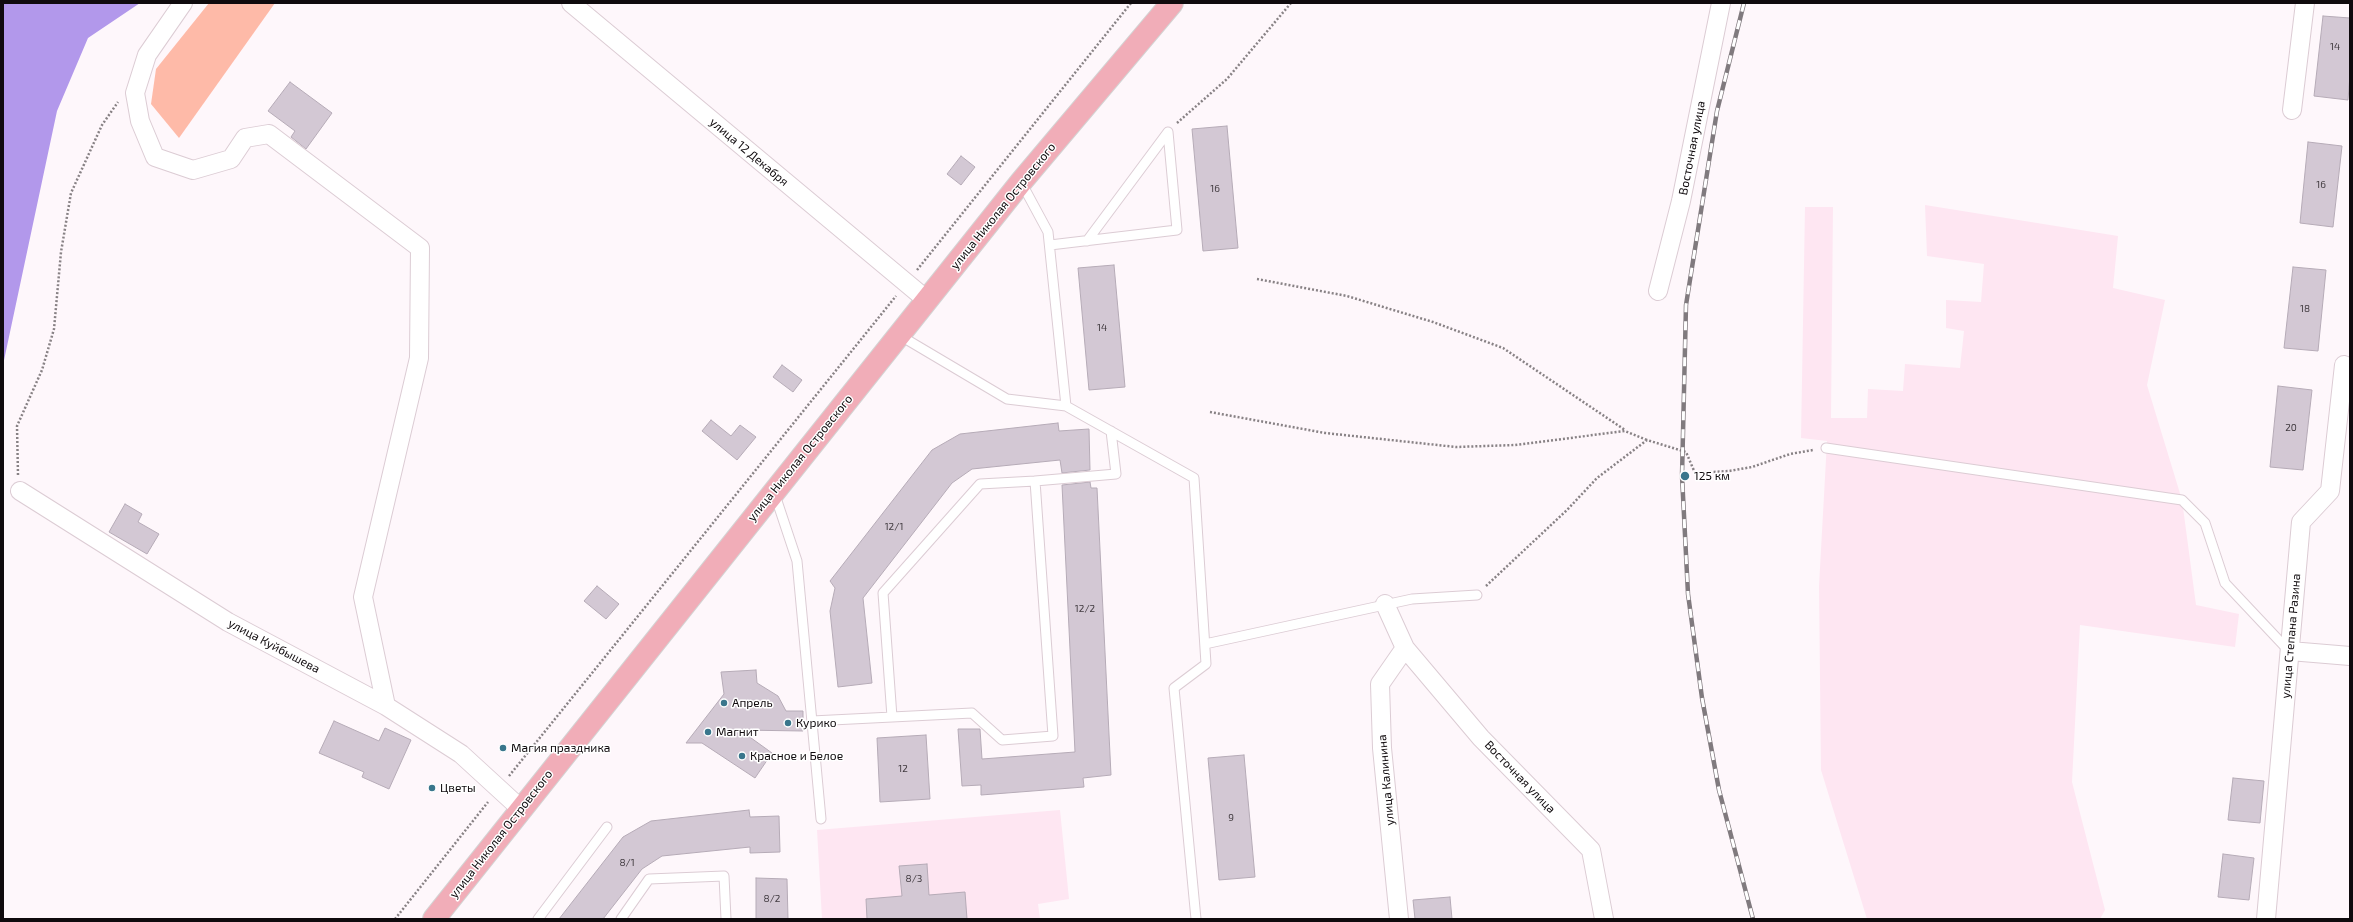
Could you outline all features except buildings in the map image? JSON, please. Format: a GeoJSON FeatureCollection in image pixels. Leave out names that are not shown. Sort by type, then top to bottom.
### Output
{"type":"FeatureCollection","features":[{"type":"Feature","properties":{"kind":"main road","name":"улица Николая Островского"},"geometry":{"type":"LineString","coordinates":[[440,915],[521,809],[774,491],[928,301],[1021,182],[1172,3]]}},
{"type":"Feature","properties":{"kind":"street"},"geometry":{"type":"LineString","coordinates":[[183,3],[147,55],[135,93],[140,121],[155,157],[193,170],[231,159],[245,138],[270,134],[420,248],[418,358],[363,597],[386,706]]}},
{"type":"Feature","properties":{"kind":"street","name":"улица 12 Декабря"},"geometry":{"type":"LineString","coordinates":[[571,3],[928,301]]}},
{"type":"Feature","properties":{"kind":"street","name":"Восточная улица"},"geometry":{"type":"LineString","coordinates":[[1658,291],[1682,201],[1720,3]]}},
{"type":"Feature","properties":{"kind":"street"},"geometry":{"type":"LineString","coordinates":[[2292,110],[2305,3]]}},
{"type":"Feature","properties":{"kind":"street","name":"улица Степана Разина"},"geometry":{"type":"LineString","coordinates":[[2266,919],[2301,522],[2330,491],[2344,365]]}},
{"type":"Feature","properties":{"kind":"street","name":"улица Куйбышева"},"geometry":{"type":"LineString","coordinates":[[20,491],[228,622],[386,706],[461,754],[521,809]]}},
{"type":"Feature","properties":{"kind":"street","name":"Восточная улица"},"geometry":{"type":"LineString","coordinates":[[1385,604],[1405,648],[1481,738],[1591,850],[1604,919]]}},
{"type":"Feature","properties":{"kind":"street","name":"улица Калинина"},"geometry":{"type":"LineString","coordinates":[[1399,919],[1382,748],[1380,684],[1405,648]]}},
{"type":"Feature","properties":{"kind":"street"},"geometry":{"type":"LineString","coordinates":[[2290,651],[2350,656]]}},
{"type":"Feature","properties":{"kind":"lane"},"geometry":{"type":"LineString","coordinates":[[1050,245],[1177,230],[1168,132]]}},
{"type":"Feature","properties":{"kind":"lane"},"geometry":{"type":"LineString","coordinates":[[1086,241],[1168,132]]}},
{"type":"Feature","properties":{"kind":"lane"},"geometry":{"type":"LineString","coordinates":[[1021,182],[1048,232],[1066,406]]}},
{"type":"Feature","properties":{"kind":"lane"},"geometry":{"type":"LineString","coordinates":[[899,335],[1008,399],[1066,406],[1194,478],[1206,664],[1174,688],[1196,919]]}},
{"type":"Feature","properties":{"kind":"lane"},"geometry":{"type":"LineString","coordinates":[[892,717],[883,593],[980,484],[1116,474],[1111,431]]}},
{"type":"Feature","properties":{"kind":"lane"},"geometry":{"type":"LineString","coordinates":[[1826,448],[2182,500],[2205,523],[2225,583],[2290,651]]}},
{"type":"Feature","properties":{"kind":"lane"},"geometry":{"type":"LineString","coordinates":[[812,721],[972,713],[1002,740],[1052,736],[1035,481]]}},
{"type":"Feature","properties":{"kind":"lane"},"geometry":{"type":"LineString","coordinates":[[774,491],[797,561],[821,819]]}},
{"type":"Feature","properties":{"kind":"lane"},"geometry":{"type":"LineString","coordinates":[[1205,644],[1412,599],[1477,595]]}},
{"type":"Feature","properties":{"kind":"lane"},"geometry":{"type":"LineString","coordinates":[[538,919],[607,827]]}},
{"type":"Feature","properties":{"kind":"lane"},"geometry":{"type":"LineString","coordinates":[[620,919],[649,879],[724,876],[726,919]]}},
{"type":"Feature","properties":{"kind":"path"},"geometry":{"type":"LineString","coordinates":[[395,919],[1131,3]]}},
{"type":"Feature","properties":{"kind":"path"},"geometry":{"type":"LineString","coordinates":[[1168,132],[1227,79],[1291,3]]}},
{"type":"Feature","properties":{"kind":"path"},"geometry":{"type":"LineString","coordinates":[[20,491],[16,453],[17,426],[42,370],[54,329],[61,252],[71,193],[102,125],[121,98],[135,93]]}},
{"type":"Feature","properties":{"kind":"path"},"geometry":{"type":"LineString","coordinates":[[1257,279],[1347,296],[1434,322],[1503,348],[1625,431],[1647,440],[1686,452],[1695,473],[1729,471],[1752,467],[1790,454],[1826,448]]}},
{"type":"Feature","properties":{"kind":"path"},"geometry":{"type":"LineString","coordinates":[[1210,412],[1326,433],[1456,447],[1515,445],[1625,431]]}},
{"type":"Feature","properties":{"kind":"path"},"geometry":{"type":"LineString","coordinates":[[1477,595],[1537,539],[1597,478],[1647,440]]}},
{"type":"Feature","properties":{"kind":"shaded area"},"geometry":{"type":"Polygon","coordinates":[[[3,3],[140,3],[88,38],[57,111],[3,365],[3,3]]]}},
{"type":"Feature","properties":{"kind":"shaded area"},"geometry":{"type":"Polygon","coordinates":[[[209,3],[275,3],[179,138],[151,104],[156,69],[209,3]]]}},
{"type":"Feature","properties":{"kind":"shaded area"},"geometry":{"type":"Polygon","coordinates":[[[1925,205],[2118,236],[2113,288],[2165,300],[2147,385],[2182,500],[2196,605],[2239,614],[2235,647],[2080,625],[2072,782],[2105,910],[2100,919],[1867,919],[1821,770],[1819,586],[1827,441],[1801,438],[1805,207],[1833,207],[1831,418],[1867,418],[1868,389],[1903,391],[1905,364],[1960,368],[1964,331],[1946,328],[1946,300],[1981,302],[1984,264],[1927,256],[1925,205]]]}},
{"type":"Feature","properties":{"kind":"shaded area"},"geometry":{"type":"Polygon","coordinates":[[[1060,810],[1069,899],[1038,904],[1040,919],[822,919],[817,830],[1060,810]]]}},
{"type":"Feature","properties":{"kind":"railway"},"geometry":{"type":"LineString","coordinates":[[1744,3],[1717,111],[1686,305],[1682,476],[1688,594],[1702,698],[1719,790],[1753,919]]}},
{"type":"Feature","properties":{"kind":"place","name":"125 км"},"geometry":{"type":"Point","coordinates":[1685,476]}},
{"type":"Feature","properties":{"kind":"place","name":"Апрель"},"geometry":{"type":"Point","coordinates":[724,703]}},
{"type":"Feature","properties":{"kind":"place","name":"Курико"},"geometry":{"type":"Point","coordinates":[788,723]}},
{"type":"Feature","properties":{"kind":"place","name":"Магнит"},"geometry":{"type":"Point","coordinates":[708,732]}},
{"type":"Feature","properties":{"kind":"place","name":"Магия праздника"},"geometry":{"type":"Point","coordinates":[503,748]}},
{"type":"Feature","properties":{"kind":"place","name":"Красное и Белое"},"geometry":{"type":"Point","coordinates":[742,756]}},
{"type":"Feature","properties":{"kind":"place","name":"Цветы"},"geometry":{"type":"Point","coordinates":[432,788]}}]}
